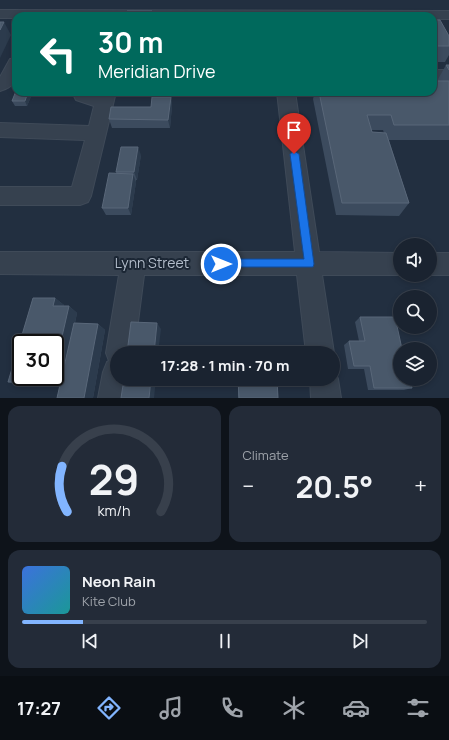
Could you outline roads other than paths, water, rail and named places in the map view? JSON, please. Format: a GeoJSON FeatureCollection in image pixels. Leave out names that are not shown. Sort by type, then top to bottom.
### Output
{"type":"FeatureCollection","features":[{"type":"Feature","properties":{"kind":"street"},"geometry":{"type":"LineString","coordinates":[[79,12],[86,0]]}},
{"type":"Feature","properties":{"kind":"street"},"geometry":{"type":"LineString","coordinates":[[275,0],[276,12]]}},
{"type":"Feature","properties":{"kind":"street"},"geometry":{"type":"LineString","coordinates":[[331,0],[335,12]]}},
{"type":"Feature","properties":{"kind":"street"},"geometry":{"type":"LineString","coordinates":[[431,0],[445,19]]}},
{"type":"Feature","properties":{"kind":"street"},"geometry":{"type":"LineString","coordinates":[[0,14],[12,14]]}},
{"type":"Feature","properties":{"kind":"street"},"geometry":{"type":"LineString","coordinates":[[0,85],[7,81],[12,71]]}},
{"type":"Feature","properties":{"kind":"street"},"geometry":{"type":"LineString","coordinates":[[437,76],[449,76]]}},
{"type":"Feature","properties":{"kind":"street"},"geometry":{"type":"LineString","coordinates":[[0,196],[80,196],[105,96],[88,99],[82,96]]}},
{"type":"Feature","properties":{"kind":"street"},"geometry":{"type":"LineString","coordinates":[[287,96],[319,346]]}},
{"type":"Feature","properties":{"kind":"street"},"geometry":{"type":"LineString","coordinates":[[0,130],[96,133]]}},
{"type":"Feature","properties":{"kind":"street","name":"Lynn Street"},"geometry":{"type":"LineString","coordinates":[[0,263],[393,264]]}},
{"type":"Feature","properties":{"kind":"street"},"geometry":{"type":"LineString","coordinates":[[121,346],[133,264]]}},
{"type":"Feature","properties":{"kind":"street"},"geometry":{"type":"LineString","coordinates":[[437,264],[449,264]]}},
{"type":"Feature","properties":{"kind":"street"},"geometry":{"type":"LineString","coordinates":[[113,398],[115,386]]}},
{"type":"Feature","properties":{"kind":"street"},"geometry":{"type":"LineString","coordinates":[[325,386],[326,398]]}}]}
